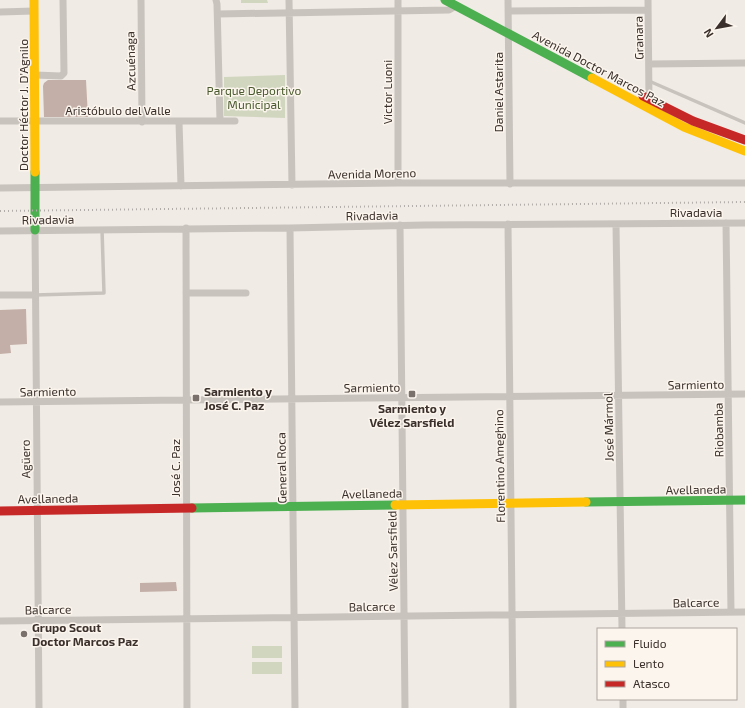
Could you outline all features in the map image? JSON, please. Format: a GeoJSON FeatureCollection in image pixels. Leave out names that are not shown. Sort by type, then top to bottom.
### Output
{"type":"FeatureCollection","features":[{"type":"Feature","properties":{"kind":"street","name":"Doctor Héctor J. D'Agnilo"},"geometry":{"type":"LineString","coordinates":[[34,0],[35,210]]}},
{"type":"Feature","properties":{"kind":"street"},"geometry":{"type":"LineString","coordinates":[[35,75],[61,76],[64,73],[63,0]]}},
{"type":"Feature","properties":{"kind":"street","name":"Azcuénaga"},"geometry":{"type":"LineString","coordinates":[[141,0],[142,122]]}},
{"type":"Feature","properties":{"kind":"street"},"geometry":{"type":"LineString","coordinates":[[216,0],[218,14],[220,121]]}},
{"type":"Feature","properties":{"kind":"street"},"geometry":{"type":"LineString","coordinates":[[289,0],[292,185]]}},
{"type":"Feature","properties":{"kind":"street","name":"Victor Luoni"},"geometry":{"type":"LineString","coordinates":[[398,0],[398,183]]}},
{"type":"Feature","properties":{"kind":"street","name":"Avenida Doctor Marcos Paz"},"geometry":{"type":"LineString","coordinates":[[445,0],[458,3],[709,128],[745,140]]}},
{"type":"Feature","properties":{"kind":"street","name":"Daniel Astarita"},"geometry":{"type":"LineString","coordinates":[[508,0],[510,184]]}},
{"type":"Feature","properties":{"kind":"street","name":"Granara"},"geometry":{"type":"LineString","coordinates":[[648,0],[649,99]]}},
{"type":"Feature","properties":{"kind":"street"},"geometry":{"type":"LineString","coordinates":[[218,14],[449,10],[458,3]]}},
{"type":"Feature","properties":{"kind":"street"},"geometry":{"type":"LineString","coordinates":[[508,11],[648,10]]}},
{"type":"Feature","properties":{"kind":"street"},"geometry":{"type":"LineString","coordinates":[[0,12],[34,11]]}},
{"type":"Feature","properties":{"kind":"street","name":"Avenida Doctor Marcos Paz"},"geometry":{"type":"LineString","coordinates":[[509,29],[684,127],[745,151]]}},
{"type":"Feature","properties":{"kind":"street"},"geometry":{"type":"LineString","coordinates":[[649,64],[745,63]]}},
{"type":"Feature","properties":{"kind":"street","name":"Aristóbulo del Valle"},"geometry":{"type":"LineString","coordinates":[[0,121],[235,121]]}},
{"type":"Feature","properties":{"kind":"street"},"geometry":{"type":"LineString","coordinates":[[179,122],[181,186]]}},
{"type":"Feature","properties":{"kind":"street","name":"Avenida Moreno"},"geometry":{"type":"LineString","coordinates":[[0,188],[398,183],[745,183]]}},
{"type":"Feature","properties":{"kind":"street","name":"Agüero"},"geometry":{"type":"LineString","coordinates":[[35,210],[39,708]]}},
{"type":"Feature","properties":{"kind":"street","name":"Riobamba"},"geometry":{"type":"LineString","coordinates":[[726,223],[731,612]]}},
{"type":"Feature","properties":{"kind":"street","name":"Rivadavia"},"geometry":{"type":"LineString","coordinates":[[0,231],[290,228],[400,225],[745,223]]}},
{"type":"Feature","properties":{"kind":"street","name":"Florentino Ameghino"},"geometry":{"type":"LineString","coordinates":[[508,224],[513,708]]}},
{"type":"Feature","properties":{"kind":"street","name":"José Mármol"},"geometry":{"type":"LineString","coordinates":[[616,224],[622,628]]}},
{"type":"Feature","properties":{"kind":"street","name":"Vélez Sarsfield"},"geometry":{"type":"LineString","coordinates":[[400,225],[405,708]]}},
{"type":"Feature","properties":{"kind":"street","name":"José C. Paz"},"geometry":{"type":"LineString","coordinates":[[186,228],[187,708]]}},
{"type":"Feature","properties":{"kind":"street","name":"General Roca"},"geometry":{"type":"LineString","coordinates":[[290,228],[295,708]]}},
{"type":"Feature","properties":{"kind":"street"},"geometry":{"type":"LineString","coordinates":[[186,293],[246,293]]}},
{"type":"Feature","properties":{"kind":"street"},"geometry":{"type":"LineString","coordinates":[[0,295],[35,295]]}},
{"type":"Feature","properties":{"kind":"street","name":"Sarmiento"},"geometry":{"type":"LineString","coordinates":[[0,402],[745,394]]}},
{"type":"Feature","properties":{"kind":"street","name":"Avellaneda"},"geometry":{"type":"LineString","coordinates":[[0,511],[745,500]]}},
{"type":"Feature","properties":{"kind":"street","name":"Balcarce"},"geometry":{"type":"LineString","coordinates":[[0,621],[745,612]]}},
{"type":"Feature","properties":{"kind":"lane"},"geometry":{"type":"LineString","coordinates":[[649,81],[745,122]]}},
{"type":"Feature","properties":{"kind":"lane"},"geometry":{"type":"LineString","coordinates":[[35,295],[104,293],[102,229]]}},
{"type":"Feature","properties":{"kind":"green space"},"geometry":{"type":"Polygon","coordinates":[[[241,0],[267,0],[268,3],[241,3],[241,0]]]}},
{"type":"Feature","properties":{"kind":"green space","name":"Parque Deportivo Municipal"},"geometry":{"type":"Polygon","coordinates":[[[285,75],[285,118],[224,116],[224,77],[285,75]]]}},
{"type":"Feature","properties":{"kind":"green space"},"geometry":{"type":"Polygon","coordinates":[[[252,646],[282,646],[282,658],[252,658],[252,646]]]}},
{"type":"Feature","properties":{"kind":"green space"},"geometry":{"type":"Polygon","coordinates":[[[252,662],[282,662],[282,674],[252,674],[252,662]]]}},
{"type":"Feature","properties":{"kind":"building"},"geometry":{"type":"Polygon","coordinates":[[[48,80],[86,80],[88,117],[44,117],[43,86],[48,80]]]}},
{"type":"Feature","properties":{"kind":"building"},"geometry":{"type":"Polygon","coordinates":[[[26,309],[27,344],[10,345],[11,353],[0,354],[0,310],[26,309]]]}},
{"type":"Feature","properties":{"kind":"building"},"geometry":{"type":"Polygon","coordinates":[[[176,582],[177,591],[140,592],[140,583],[176,582]]]}},
{"type":"Feature","properties":{"kind":"railway"},"geometry":{"type":"LineString","coordinates":[[0,211],[745,202]]}},
{"type":"Feature","properties":{"kind":"traffic: fast"},"geometry":{"type":"LineString","coordinates":[[445,0],[592,78]]}},
{"type":"Feature","properties":{"kind":"traffic: fast"},"geometry":{"type":"LineString","coordinates":[[35,172],[35,230]]}},
{"type":"Feature","properties":{"kind":"traffic: fast"},"geometry":{"type":"LineString","coordinates":[[586,502],[745,500]]}},
{"type":"Feature","properties":{"kind":"traffic: fast"},"geometry":{"type":"LineString","coordinates":[[192,508],[395,505]]}},
{"type":"Feature","properties":{"kind":"traffic: slow"},"geometry":{"type":"LineString","coordinates":[[34,0],[35,172]]}},
{"type":"Feature","properties":{"kind":"traffic: slow"},"geometry":{"type":"LineString","coordinates":[[592,78],[684,127],[745,151]]}},
{"type":"Feature","properties":{"kind":"traffic: slow"},"geometry":{"type":"LineString","coordinates":[[395,505],[586,502]]}},
{"type":"Feature","properties":{"kind":"traffic: jam"},"geometry":{"type":"LineString","coordinates":[[643,96],[693,121],[745,140]]}},
{"type":"Feature","properties":{"kind":"traffic: jam"},"geometry":{"type":"LineString","coordinates":[[0,511],[192,508]]}},
{"type":"Feature","properties":{"kind":"place","name":"Sarmiento y Vélez Sarsfield"},"geometry":{"type":"Point","coordinates":[412,394]}},
{"type":"Feature","properties":{"kind":"place","name":"Sarmiento y José C. Paz"},"geometry":{"type":"Point","coordinates":[196,398]}},
{"type":"Feature","properties":{"kind":"place","name":"Grupo Scout Doctor Marcos Paz"},"geometry":{"type":"Point","coordinates":[24,634]}}]}
